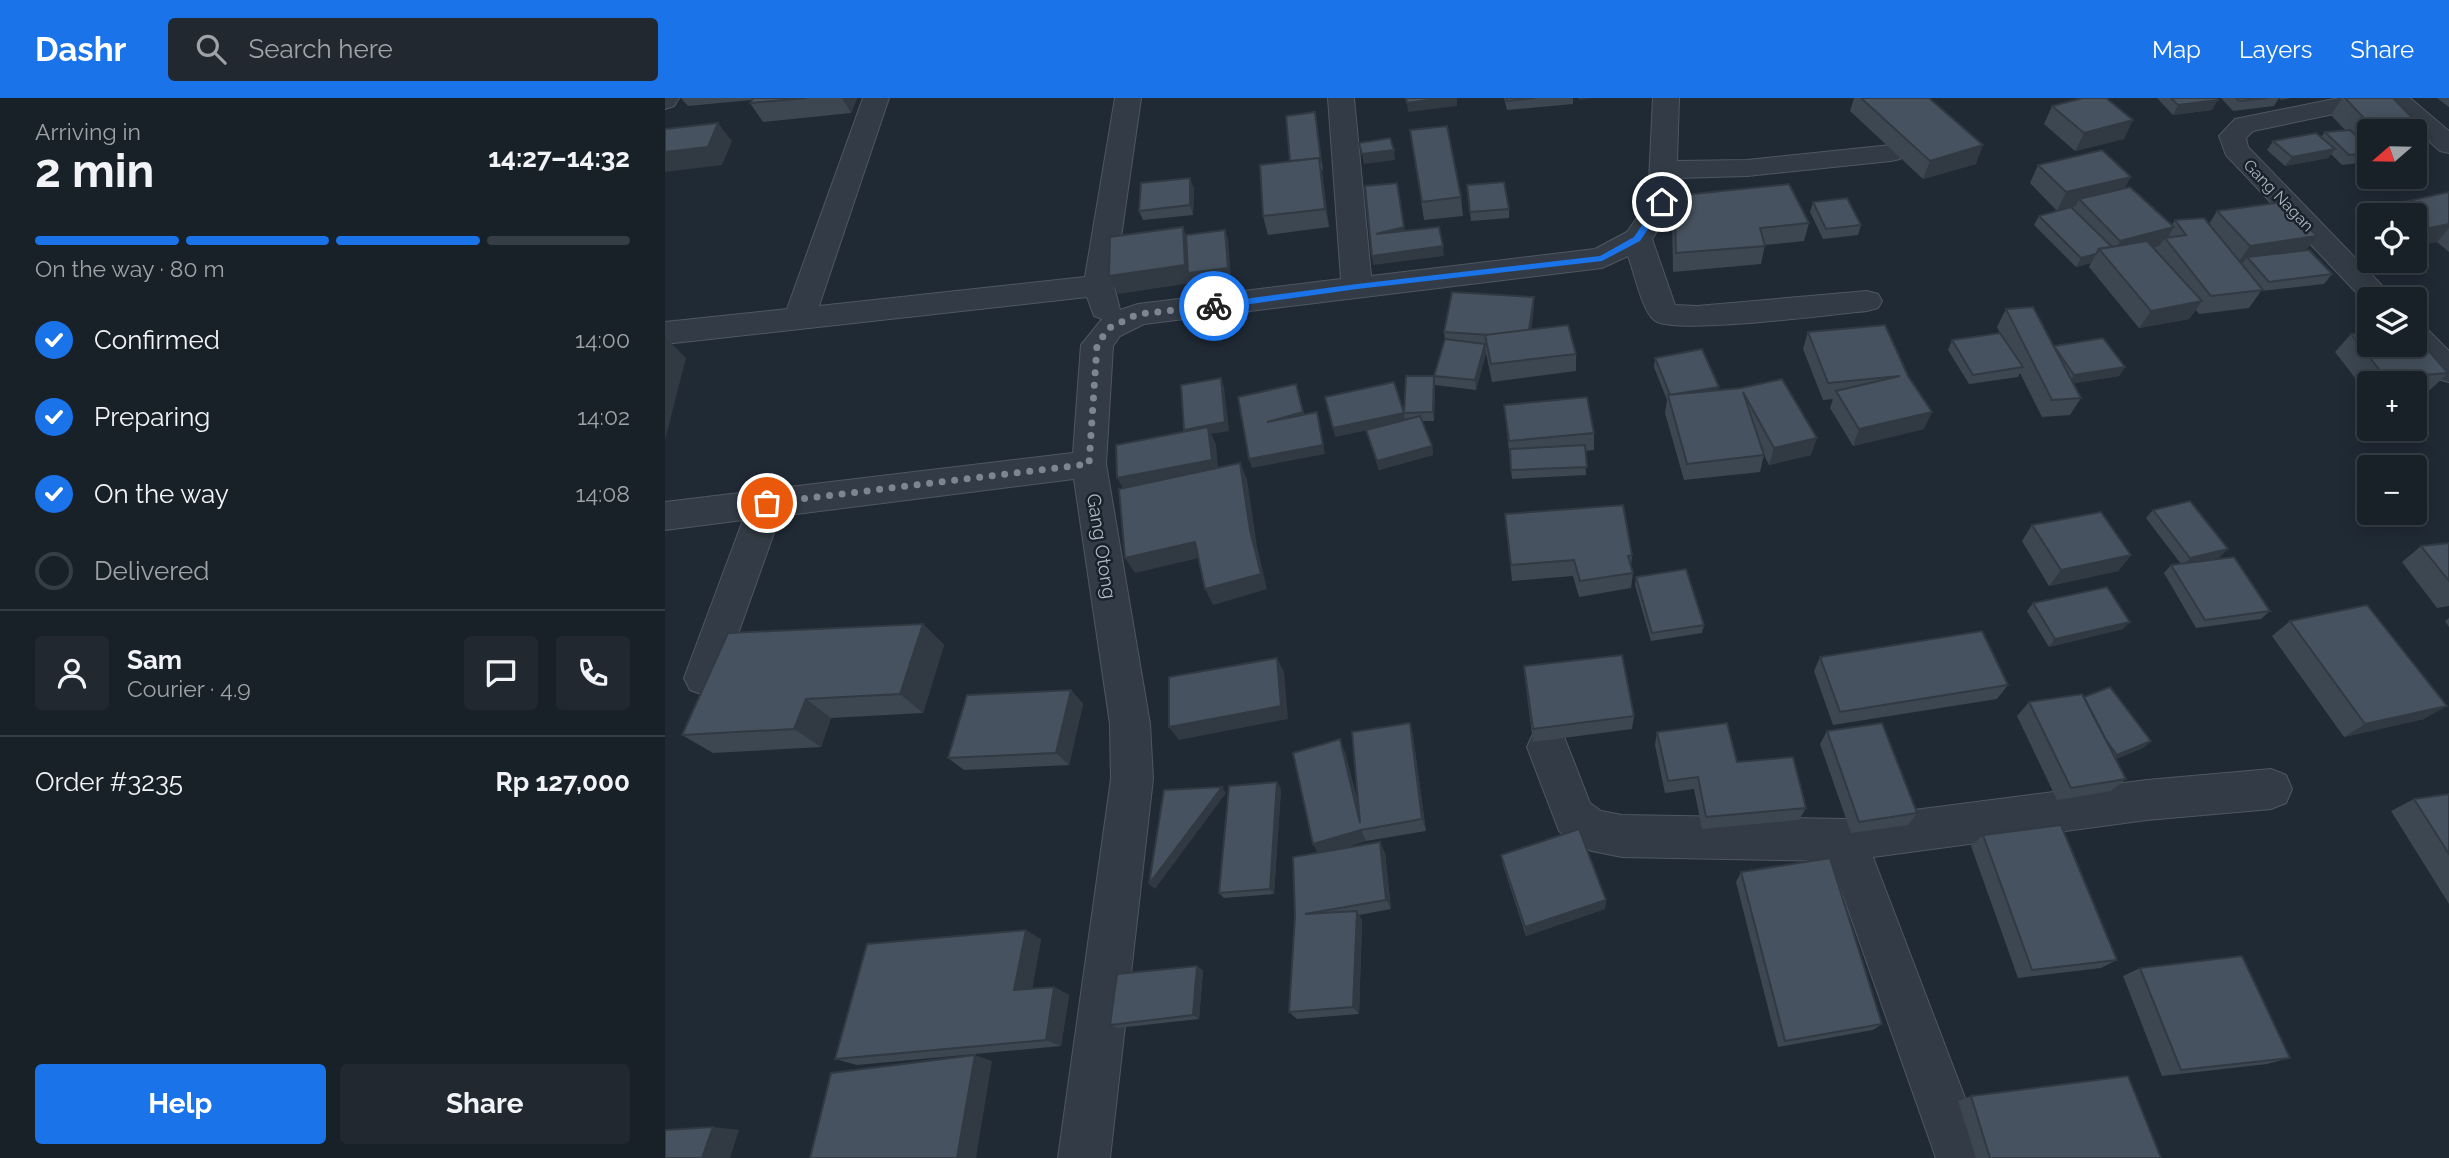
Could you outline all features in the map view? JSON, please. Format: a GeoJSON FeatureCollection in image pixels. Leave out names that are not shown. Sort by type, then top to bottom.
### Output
{"type":"FeatureCollection","features":[{"type":"Feature","properties":{"kind":"street"},"geometry":{"type":"LineString","coordinates":[[799,318],[876,98]]}},
{"type":"Feature","properties":{"kind":"street"},"geometry":{"type":"LineString","coordinates":[[1128,98],[1099,285],[1109,328],[1138,314],[1602,258],[1637,239],[1662,202],[1666,98]]}},
{"type":"Feature","properties":{"kind":"street"},"geometry":{"type":"LineString","coordinates":[[1341,98],[1357,286]]}},
{"type":"Feature","properties":{"kind":"street","name":"Gang Nagan"},"geometry":{"type":"LineString","coordinates":[[2368,287],[2235,149],[2232,136],[2244,125],[2377,98]]}},
{"type":"Feature","properties":{"kind":"street"},"geometry":{"type":"LineString","coordinates":[[2395,98],[2449,145]]}},
{"type":"Feature","properties":{"kind":"street"},"geometry":{"type":"LineString","coordinates":[[1663,170],[1747,168],[1891,153]]}},
{"type":"Feature","properties":{"kind":"street"},"geometry":{"type":"LineString","coordinates":[[1637,239],[1662,310],[1667,315],[1697,316],[1867,302]]}},
{"type":"Feature","properties":{"kind":"street"},"geometry":{"type":"LineString","coordinates":[[665,332],[1099,285]]}},
{"type":"Feature","properties":{"kind":"street","name":"Gang Otong"},"geometry":{"type":"LineString","coordinates":[[1084,1158],[1132,779],[1131,724],[1089,464],[1097,345],[1109,328]]}},
{"type":"Feature","properties":{"kind":"street"},"geometry":{"type":"LineString","coordinates":[[2427,348],[2449,371]]}},
{"type":"Feature","properties":{"kind":"street"},"geometry":{"type":"LineString","coordinates":[[665,516],[1089,464]]}},
{"type":"Feature","properties":{"kind":"street"},"geometry":{"type":"LineString","coordinates":[[704,678],[767,503]]}},
{"type":"Feature","properties":{"kind":"street"},"geometry":{"type":"LineString","coordinates":[[1548,747],[1574,817],[1592,830],[1622,836],[1845,840],[2147,800],[2271,789]]}},
{"type":"Feature","properties":{"kind":"street"},"geometry":{"type":"LineString","coordinates":[[1845,840],[1962,1158]]}},
{"type":"Feature","properties":{"kind":"building"},"geometry":{"type":"Polygon","coordinates":[[[753,98],[806,98],[750,103],[753,98]]]}},
{"type":"Feature","properties":{"kind":"building"},"geometry":{"type":"Polygon","coordinates":[[[1406,98],[1443,98],[1407,103],[1406,98]]]}},
{"type":"Feature","properties":{"kind":"building"},"geometry":{"type":"Polygon","coordinates":[[[1506,98],[1535,98],[1507,101],[1506,98]]]}},
{"type":"Feature","properties":{"kind":"building"},"geometry":{"type":"Polygon","coordinates":[[[1861,98],[1929,98],[1983,145],[1930,161],[1861,98]]]}},
{"type":"Feature","properties":{"kind":"building"},"geometry":{"type":"Polygon","coordinates":[[[2083,98],[2106,98],[2133,120],[2084,133],[2052,106],[2083,98]]]}},
{"type":"Feature","properties":{"kind":"building"},"geometry":{"type":"Polygon","coordinates":[[[2171,98],[2216,98],[2218,100],[2178,105],[2171,98]]]}},
{"type":"Feature","properties":{"kind":"building"},"geometry":{"type":"Polygon","coordinates":[[[2236,98],[2267,98],[2239,101],[2236,98]]]}},
{"type":"Feature","properties":{"kind":"building"},"geometry":{"type":"Polygon","coordinates":[[[2345,98],[2393,98],[2413,119],[2365,119],[2345,98]]]}},
{"type":"Feature","properties":{"kind":"building"},"geometry":{"type":"Polygon","coordinates":[[[1315,112],[1321,161],[1319,158],[1290,161],[1286,116],[1315,112]]]}},
{"type":"Feature","properties":{"kind":"building"},"geometry":{"type":"Polygon","coordinates":[[[718,123],[708,147],[665,152],[665,129],[718,123]]]}},
{"type":"Feature","properties":{"kind":"building"},"geometry":{"type":"Polygon","coordinates":[[[1447,126],[1461,197],[1422,202],[1410,130],[1447,126]]]}},
{"type":"Feature","properties":{"kind":"building"},"geometry":{"type":"Polygon","coordinates":[[[2350,130],[2357,137],[2357,154],[2349,155],[2325,132],[2350,130]]]}},
{"type":"Feature","properties":{"kind":"building"},"geometry":{"type":"Polygon","coordinates":[[[2316,133],[2335,149],[2292,157],[2273,141],[2316,133]]]}},
{"type":"Feature","properties":{"kind":"building"},"geometry":{"type":"Polygon","coordinates":[[[1390,138],[1394,150],[1362,154],[1359,143],[1390,138]]]}},
{"type":"Feature","properties":{"kind":"building"},"geometry":{"type":"Polygon","coordinates":[[[2102,150],[2131,177],[2066,192],[2038,165],[2102,150]]]}},
{"type":"Feature","properties":{"kind":"building"},"geometry":{"type":"Polygon","coordinates":[[[1319,158],[1325,209],[1263,216],[1260,165],[1319,158]]]}},
{"type":"Feature","properties":{"kind":"building"},"geometry":{"type":"Polygon","coordinates":[[[1190,178],[1190,205],[1139,211],[1141,183],[1190,178]]]}},
{"type":"Feature","properties":{"kind":"building"},"geometry":{"type":"Polygon","coordinates":[[[1504,182],[1509,209],[1470,212],[1467,185],[1504,182]]]}},
{"type":"Feature","properties":{"kind":"building"},"geometry":{"type":"Polygon","coordinates":[[[1397,183],[1404,227],[1376,234],[1439,227],[1443,246],[1372,256],[1365,186],[1397,183]]]}},
{"type":"Feature","properties":{"kind":"building"},"geometry":{"type":"Polygon","coordinates":[[[1789,184],[1809,223],[1760,228],[1765,246],[1676,253],[1674,196],[1789,184]]]}},
{"type":"Feature","properties":{"kind":"building"},"geometry":{"type":"Polygon","coordinates":[[[2130,187],[2174,227],[2120,241],[2079,199],[2130,187]]]}},
{"type":"Feature","properties":{"kind":"building"},"geometry":{"type":"Polygon","coordinates":[[[2449,192],[2449,224],[2427,229],[2427,203],[2399,203],[2449,192]]]}},
{"type":"Feature","properties":{"kind":"building"},"geometry":{"type":"Polygon","coordinates":[[[1847,198],[1861,225],[1826,229],[1813,202],[1847,198]]]}},
{"type":"Feature","properties":{"kind":"building"},"geometry":{"type":"Polygon","coordinates":[[[2283,202],[2317,236],[2250,246],[2217,211],[2283,202]]]}},
{"type":"Feature","properties":{"kind":"building"},"geometry":{"type":"Polygon","coordinates":[[[2071,207],[2112,247],[2099,249],[2096,254],[2081,258],[2039,216],[2071,207]]]}},
{"type":"Feature","properties":{"kind":"building"},"geometry":{"type":"Polygon","coordinates":[[[2204,218],[2263,290],[2211,296],[2165,238],[2186,235],[2175,220],[2204,218]]]}},
{"type":"Feature","properties":{"kind":"building"},"geometry":{"type":"Polygon","coordinates":[[[1183,227],[1185,265],[1109,276],[1110,237],[1183,227]]]}},
{"type":"Feature","properties":{"kind":"building"},"geometry":{"type":"Polygon","coordinates":[[[1225,230],[1228,268],[1188,273],[1186,235],[1225,230]]]}},
{"type":"Feature","properties":{"kind":"building"},"geometry":{"type":"Polygon","coordinates":[[[2147,241],[2202,301],[2151,311],[2099,249],[2147,241]]]}},
{"type":"Feature","properties":{"kind":"building"},"geometry":{"type":"Polygon","coordinates":[[[2309,250],[2332,274],[2269,282],[2247,257],[2309,250]]]}},
{"type":"Feature","properties":{"kind":"building"},"geometry":{"type":"Polygon","coordinates":[[[1452,292],[1534,297],[1529,330],[1491,335],[1444,332],[1452,292]]]}},
{"type":"Feature","properties":{"kind":"building"},"geometry":{"type":"Polygon","coordinates":[[[2033,307],[2081,398],[2052,400],[2006,309],[2033,307]]]}},
{"type":"Feature","properties":{"kind":"building"},"geometry":{"type":"Polygon","coordinates":[[[1568,325],[1576,354],[1491,364],[1485,335],[1568,325]]]}},
{"type":"Feature","properties":{"kind":"building"},"geometry":{"type":"Polygon","coordinates":[[[1885,325],[1908,376],[1932,412],[1859,429],[1836,391],[1900,376],[1828,383],[1808,332],[1885,325]]]}},
{"type":"Feature","properties":{"kind":"building"},"geometry":{"type":"Polygon","coordinates":[[[2000,333],[2023,367],[1973,375],[1952,340],[2000,333]]]}},
{"type":"Feature","properties":{"kind":"building"},"geometry":{"type":"Polygon","coordinates":[[[2103,338],[2125,367],[2074,375],[2054,346],[2103,338]]]}},
{"type":"Feature","properties":{"kind":"building"},"geometry":{"type":"Polygon","coordinates":[[[1445,339],[1485,344],[1475,380],[1434,376],[1445,339]]]}},
{"type":"Feature","properties":{"kind":"building"},"geometry":{"type":"Polygon","coordinates":[[[1702,349],[1719,387],[1670,395],[1655,358],[1702,349]]]}},
{"type":"Feature","properties":{"kind":"building"},"geometry":{"type":"Polygon","coordinates":[[[2427,349],[2448,373],[2427,375],[2427,371],[2380,371],[2369,357],[2427,357],[2427,349]]]}},
{"type":"Feature","properties":{"kind":"building"},"geometry":{"type":"Polygon","coordinates":[[[1406,376],[1434,376],[1433,412],[1404,413],[1406,376]]]}},
{"type":"Feature","properties":{"kind":"building"},"geometry":{"type":"Polygon","coordinates":[[[1221,378],[1225,422],[1184,430],[1181,385],[1221,378]]]}},
{"type":"Feature","properties":{"kind":"building"},"geometry":{"type":"Polygon","coordinates":[[[1782,379],[1817,438],[1774,448],[1743,392],[1764,455],[1687,464],[1668,395],[1741,388],[1782,379]]]}},
{"type":"Feature","properties":{"kind":"building"},"geometry":{"type":"Polygon","coordinates":[[[1394,382],[1404,413],[1333,428],[1325,397],[1394,382]]]}},
{"type":"Feature","properties":{"kind":"building"},"geometry":{"type":"Polygon","coordinates":[[[1296,384],[1303,412],[1267,422],[1317,412],[1323,445],[1249,459],[1238,397],[1296,384]]]}},
{"type":"Feature","properties":{"kind":"building"},"geometry":{"type":"Polygon","coordinates":[[[1587,397],[1594,433],[1509,441],[1504,405],[1587,397]]]}},
{"type":"Feature","properties":{"kind":"building"},"geometry":{"type":"Polygon","coordinates":[[[1420,416],[1432,446],[1377,461],[1366,430],[1420,416]]]}},
{"type":"Feature","properties":{"kind":"building"},"geometry":{"type":"Polygon","coordinates":[[[1208,427],[1212,460],[1117,478],[1116,445],[1208,427]]]}},
{"type":"Feature","properties":{"kind":"building"},"geometry":{"type":"Polygon","coordinates":[[[1585,445],[1587,467],[1511,470],[1510,449],[1585,445]]]}},
{"type":"Feature","properties":{"kind":"building"},"geometry":{"type":"Polygon","coordinates":[[[1240,463],[1250,530],[1261,574],[1205,589],[1195,542],[1125,558],[1119,489],[1240,463]]]}},
{"type":"Feature","properties":{"kind":"building"},"geometry":{"type":"Polygon","coordinates":[[[2190,501],[2228,549],[2190,558],[2153,510],[2190,501]]]}},
{"type":"Feature","properties":{"kind":"building"},"geometry":{"type":"Polygon","coordinates":[[[1623,505],[1632,555],[1628,556],[1633,573],[1580,581],[1574,560],[1511,565],[1505,514],[1623,505]]]}},
{"type":"Feature","properties":{"kind":"building"},"geometry":{"type":"Polygon","coordinates":[[[2101,512],[2131,555],[2061,570],[2032,525],[2101,512]]]}},
{"type":"Feature","properties":{"kind":"building"},"geometry":{"type":"Polygon","coordinates":[[[2449,543],[2449,581],[2421,546],[2449,543]]]}},
{"type":"Feature","properties":{"kind":"building"},"geometry":{"type":"Polygon","coordinates":[[[2234,557],[2270,611],[2205,620],[2171,565],[2234,557]]]}},
{"type":"Feature","properties":{"kind":"building"},"geometry":{"type":"Polygon","coordinates":[[[1686,569],[1704,625],[1652,633],[1636,577],[1686,569]]]}},
{"type":"Feature","properties":{"kind":"building"},"geometry":{"type":"Polygon","coordinates":[[[2107,587],[2130,622],[2055,639],[2033,603],[2107,587]]]}},
{"type":"Feature","properties":{"kind":"building"},"geometry":{"type":"Polygon","coordinates":[[[2367,605],[2447,706],[2365,724],[2290,621],[2367,605]]]}},
{"type":"Feature","properties":{"kind":"building"},"geometry":{"type":"Polygon","coordinates":[[[923,624],[900,694],[806,699],[794,729],[682,735],[728,633],[923,624]]]}},
{"type":"Feature","properties":{"kind":"building"},"geometry":{"type":"Polygon","coordinates":[[[1982,631],[2008,685],[1840,712],[1820,657],[1982,631]]]}},
{"type":"Feature","properties":{"kind":"building"},"geometry":{"type":"Polygon","coordinates":[[[1622,655],[1634,716],[1533,729],[1524,666],[1622,655]]]}},
{"type":"Feature","properties":{"kind":"building"},"geometry":{"type":"Polygon","coordinates":[[[1277,658],[1281,706],[1169,727],[1169,677],[1277,658]]]}},
{"type":"Feature","properties":{"kind":"building"},"geometry":{"type":"Polygon","coordinates":[[[2110,687],[2151,741],[2117,755],[2106,740],[2084,697],[2110,687]]]}},
{"type":"Feature","properties":{"kind":"building"},"geometry":{"type":"Polygon","coordinates":[[[1071,690],[1056,753],[948,758],[967,695],[1071,690]]]}},
{"type":"Feature","properties":{"kind":"building"},"geometry":{"type":"Polygon","coordinates":[[[2082,694],[2126,779],[2071,788],[2029,702],[2082,694]]]}},
{"type":"Feature","properties":{"kind":"building"},"geometry":{"type":"Polygon","coordinates":[[[1410,723],[1422,819],[1361,830],[1313,844],[1293,753],[1340,739],[1360,823],[1352,732],[1410,723]]]}},
{"type":"Feature","properties":{"kind":"building"},"geometry":{"type":"Polygon","coordinates":[[[1727,723],[1737,762],[1793,757],[1806,808],[1706,817],[1698,777],[1668,781],[1657,732],[1727,723]]]}},
{"type":"Feature","properties":{"kind":"building"},"geometry":{"type":"Polygon","coordinates":[[[1882,723],[1917,813],[1859,822],[1827,731],[1882,723]]]}},
{"type":"Feature","properties":{"kind":"building"},"geometry":{"type":"Polygon","coordinates":[[[1277,782],[1270,889],[1219,893],[1229,786],[1277,782]]]}},
{"type":"Feature","properties":{"kind":"building"},"geometry":{"type":"Polygon","coordinates":[[[1222,787],[1149,884],[1164,790],[1222,787]]]}},
{"type":"Feature","properties":{"kind":"building"},"geometry":{"type":"Polygon","coordinates":[[[2449,794],[2449,854],[2414,799],[2449,794]]]}},
{"type":"Feature","properties":{"kind":"building"},"geometry":{"type":"Polygon","coordinates":[[[2061,825],[2117,960],[2032,970],[1983,835],[2061,825]]]}},
{"type":"Feature","properties":{"kind":"building"},"geometry":{"type":"Polygon","coordinates":[[[1579,829],[1606,900],[1525,927],[1501,855],[1579,829]]]}},
{"type":"Feature","properties":{"kind":"building"},"geometry":{"type":"Polygon","coordinates":[[[1380,842],[1386,900],[1305,914],[1357,911],[1353,1007],[1289,1012],[1295,916],[1293,857],[1380,842]]]}},
{"type":"Feature","properties":{"kind":"building"},"geometry":{"type":"Polygon","coordinates":[[[1830,858],[1882,1024],[1785,1041],[1741,872],[1830,858]]]}},
{"type":"Feature","properties":{"kind":"building"},"geometry":{"type":"Polygon","coordinates":[[[1026,930],[1014,990],[1054,987],[1046,1040],[835,1059],[867,944],[1026,930]]]}},
{"type":"Feature","properties":{"kind":"building"},"geometry":{"type":"Polygon","coordinates":[[[2242,956],[2290,1058],[2181,1070],[2140,968],[2242,956]]]}},
{"type":"Feature","properties":{"kind":"building"},"geometry":{"type":"Polygon","coordinates":[[[1197,966],[1193,1015],[1110,1025],[1117,974],[1197,966]]]}},
{"type":"Feature","properties":{"kind":"building"},"geometry":{"type":"Polygon","coordinates":[[[975,1055],[957,1158],[810,1158],[831,1073],[975,1055]]]}},
{"type":"Feature","properties":{"kind":"building"},"geometry":{"type":"Polygon","coordinates":[[[2128,1076],[2161,1158],[1990,1158],[1971,1096],[2128,1076]]]}},
{"type":"Feature","properties":{"kind":"building"},"geometry":{"type":"Polygon","coordinates":[[[713,1127],[702,1158],[665,1158],[665,1130],[713,1127]]]}},
{"type":"Feature","properties":{"kind":"way so far"},"geometry":{"type":"LineString","coordinates":[[767,503],[1089,464],[1097,345],[1109,328],[1138,314],[1214,306]]}},
{"type":"Feature","properties":{"kind":"route"},"geometry":{"type":"LineString","coordinates":[[1214,306],[1357,286],[1602,258],[1637,239],[1662,202]]}}]}
